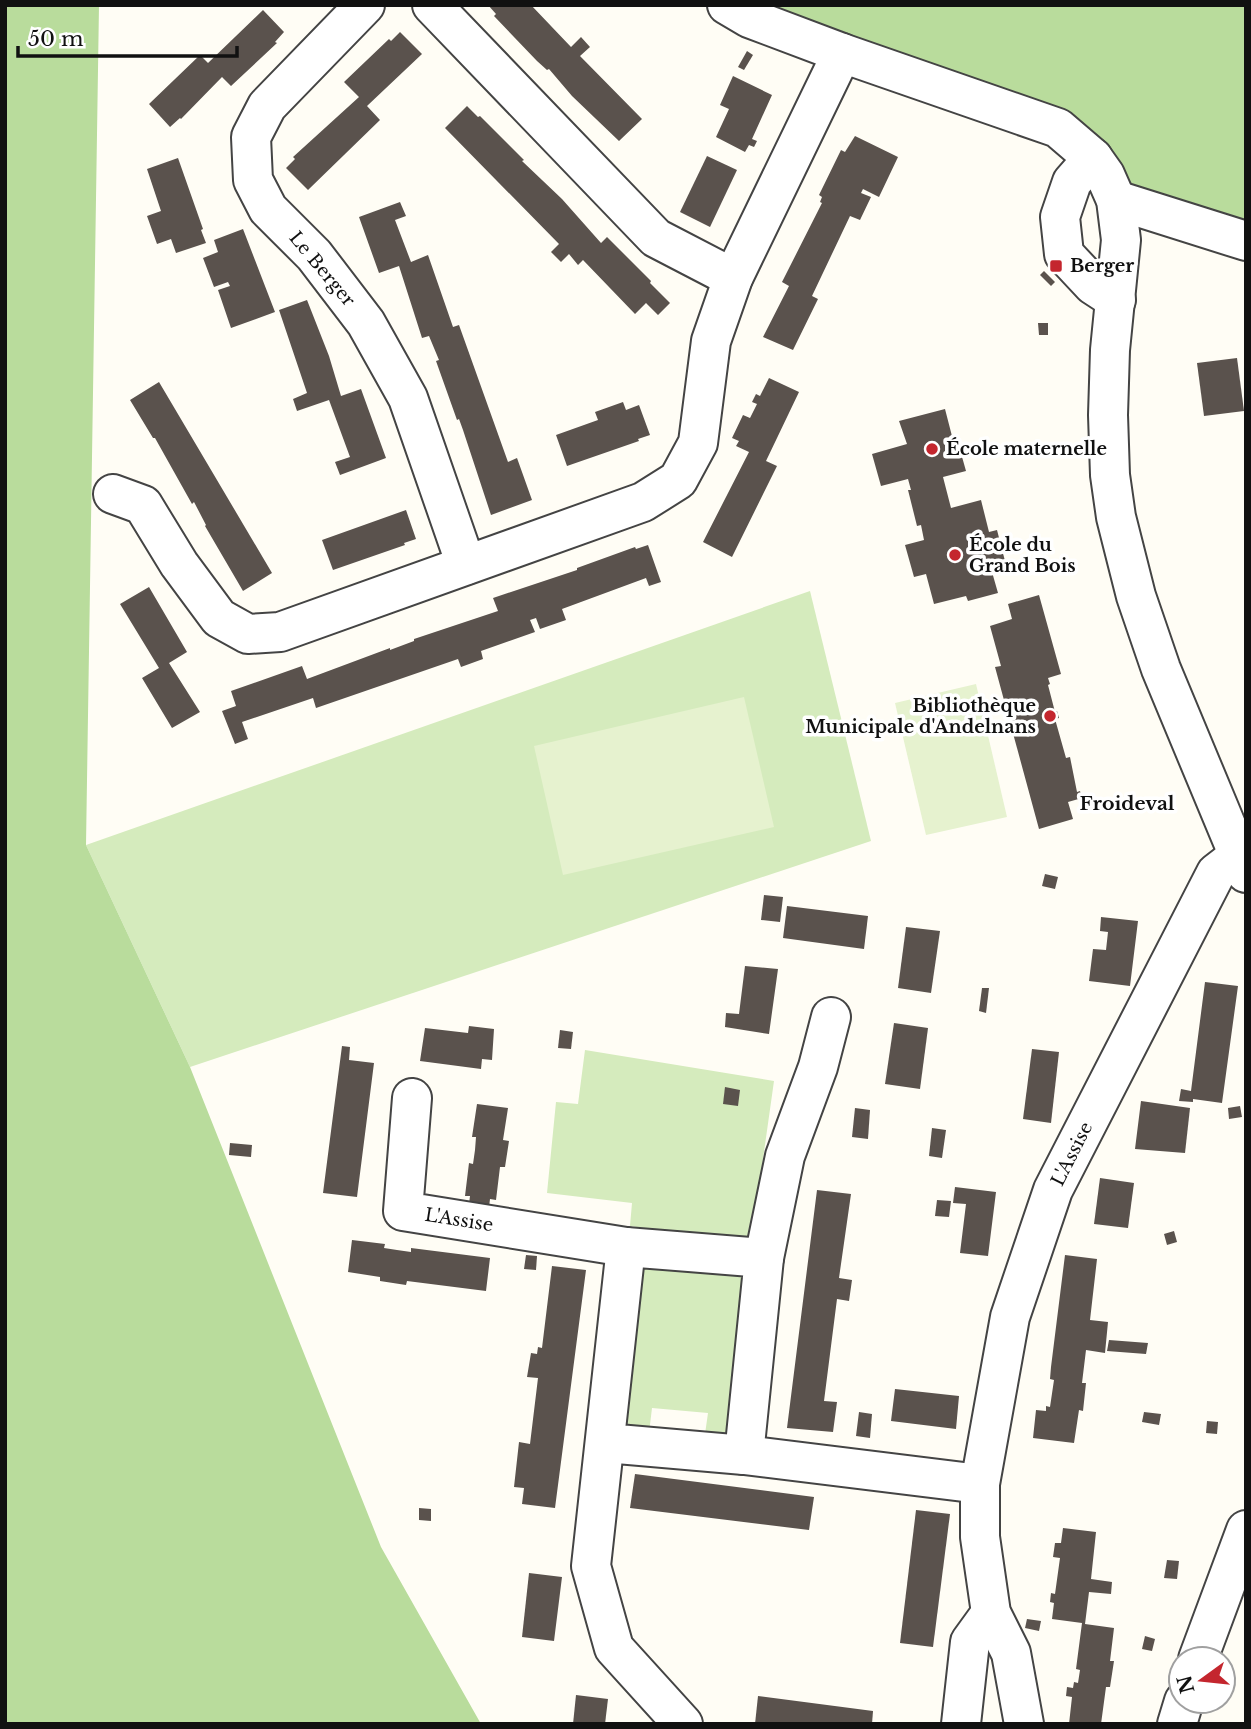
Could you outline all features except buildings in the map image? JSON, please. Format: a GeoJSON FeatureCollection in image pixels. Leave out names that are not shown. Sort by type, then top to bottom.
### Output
{"type":"FeatureCollection","features":[{"type":"Feature","properties":{"kind":"street","name":"Le Berger"},"geometry":{"type":"LineString","coordinates":[[365,5],[267,106],[251,137],[253,180],[268,209],[314,255],[366,323],[408,398],[466,565]]}},
{"type":"Feature","properties":{"kind":"street"},"geometry":{"type":"LineString","coordinates":[[432,5],[656,237],[733,278]]}},
{"type":"Feature","properties":{"kind":"street"},"geometry":{"type":"LineString","coordinates":[[727,5],[749,18],[842,54],[1058,128],[1093,158],[1105,175],[1116,200],[1121,240],[1110,350],[1108,427],[1111,475],[1123,551],[1161,669],[1242,865]]}},
{"type":"Feature","properties":{"kind":"street"},"geometry":{"type":"LineString","coordinates":[[113,494],[143,505],[179,564],[219,618],[248,634],[280,632],[643,502],[678,480],[698,443],[711,341],[733,278],[842,54]]}},
{"type":"Feature","properties":{"kind":"street"},"geometry":{"type":"LineString","coordinates":[[1093,158],[1072,183],[1060,217],[1065,254],[1093,285],[1116,300]]}},
{"type":"Feature","properties":{"kind":"street"},"geometry":{"type":"LineString","coordinates":[[1116,200],[1246,241]]}},
{"type":"Feature","properties":{"kind":"street","name":"L'Assise"},"geometry":{"type":"LineString","coordinates":[[1024,1724],[1010,1653],[991,1613],[980,1537],[980,1484],[1010,1317],[1053,1190],[1216,873],[1242,865]]}},
{"type":"Feature","properties":{"kind":"street"},"geometry":{"type":"LineString","coordinates":[[744,1455],[764,1258],[785,1156],[818,1067],[831,1017]]}},
{"type":"Feature","properties":{"kind":"street","name":"L'Assise"},"geometry":{"type":"LineString","coordinates":[[412,1098],[403,1211],[626,1247]]}},
{"type":"Feature","properties":{"kind":"street"},"geometry":{"type":"LineString","coordinates":[[683,1724],[614,1648],[591,1566],[626,1247],[764,1258]]}},
{"type":"Feature","properties":{"kind":"street"},"geometry":{"type":"LineString","coordinates":[[606,1443],[744,1455],[980,1484]]}},
{"type":"Feature","properties":{"kind":"street"},"geometry":{"type":"LineString","coordinates":[[1203,1645],[1246,1530]]}},
{"type":"Feature","properties":{"kind":"street"},"geometry":{"type":"LineString","coordinates":[[961,1724],[970,1642],[991,1613]]}},
{"type":"Feature","properties":{"kind":"green space"},"geometry":{"type":"Polygon","coordinates":[[[5,5],[99,5],[86,845],[190,1067],[381,1547],[481,1724],[5,1724],[5,5]]]}},
{"type":"Feature","properties":{"kind":"green space"},"geometry":{"type":"Polygon","coordinates":[[[707,5],[1246,5],[1246,253],[1097,196],[1048,140],[783,48],[707,5]]]}},
{"type":"Feature","properties":{"kind":"green space"},"geometry":{"type":"Polygon","coordinates":[[[810,591],[871,841],[190,1067],[86,845],[810,591]]]}},
{"type":"Feature","properties":{"kind":"green space"},"geometry":{"type":"Polygon","coordinates":[[[976,684],[1007,817],[926,835],[895,703],[976,684]]]}},
{"type":"Feature","properties":{"kind":"green space"},"geometry":{"type":"Polygon","coordinates":[[[744,697],[774,827],[563,875],[534,746],[744,697]]]}},
{"type":"Feature","properties":{"kind":"green space"},"geometry":{"type":"Polygon","coordinates":[[[585,1050],[774,1081],[751,1244],[630,1226],[632,1203],[547,1193],[556,1102],[578,1104],[585,1050]]]}},
{"type":"Feature","properties":{"kind":"green space"},"geometry":{"type":"Polygon","coordinates":[[[636,1262],[752,1272],[733,1445],[704,1441],[708,1413],[652,1408],[649,1433],[620,1428],[636,1262]]]}},
{"type":"Feature","properties":{"kind":"place","name":"Berger"},"geometry":{"type":"Point","coordinates":[1056,266]}},
{"type":"Feature","properties":{"kind":"place","name":"École maternelle"},"geometry":{"type":"Point","coordinates":[932,449]}},
{"type":"Feature","properties":{"kind":"place","name":"École du Grand Bois"},"geometry":{"type":"Point","coordinates":[955,555]}},
{"type":"Feature","properties":{"kind":"place","name":"Bibliothèque Municipale d'Andelnans"},"geometry":{"type":"Point","coordinates":[1050,716]}},
{"type":"Feature","properties":{"kind":"district","name":"Froideval"},"geometry":{"type":"Point","coordinates":[1127,803]}}]}
